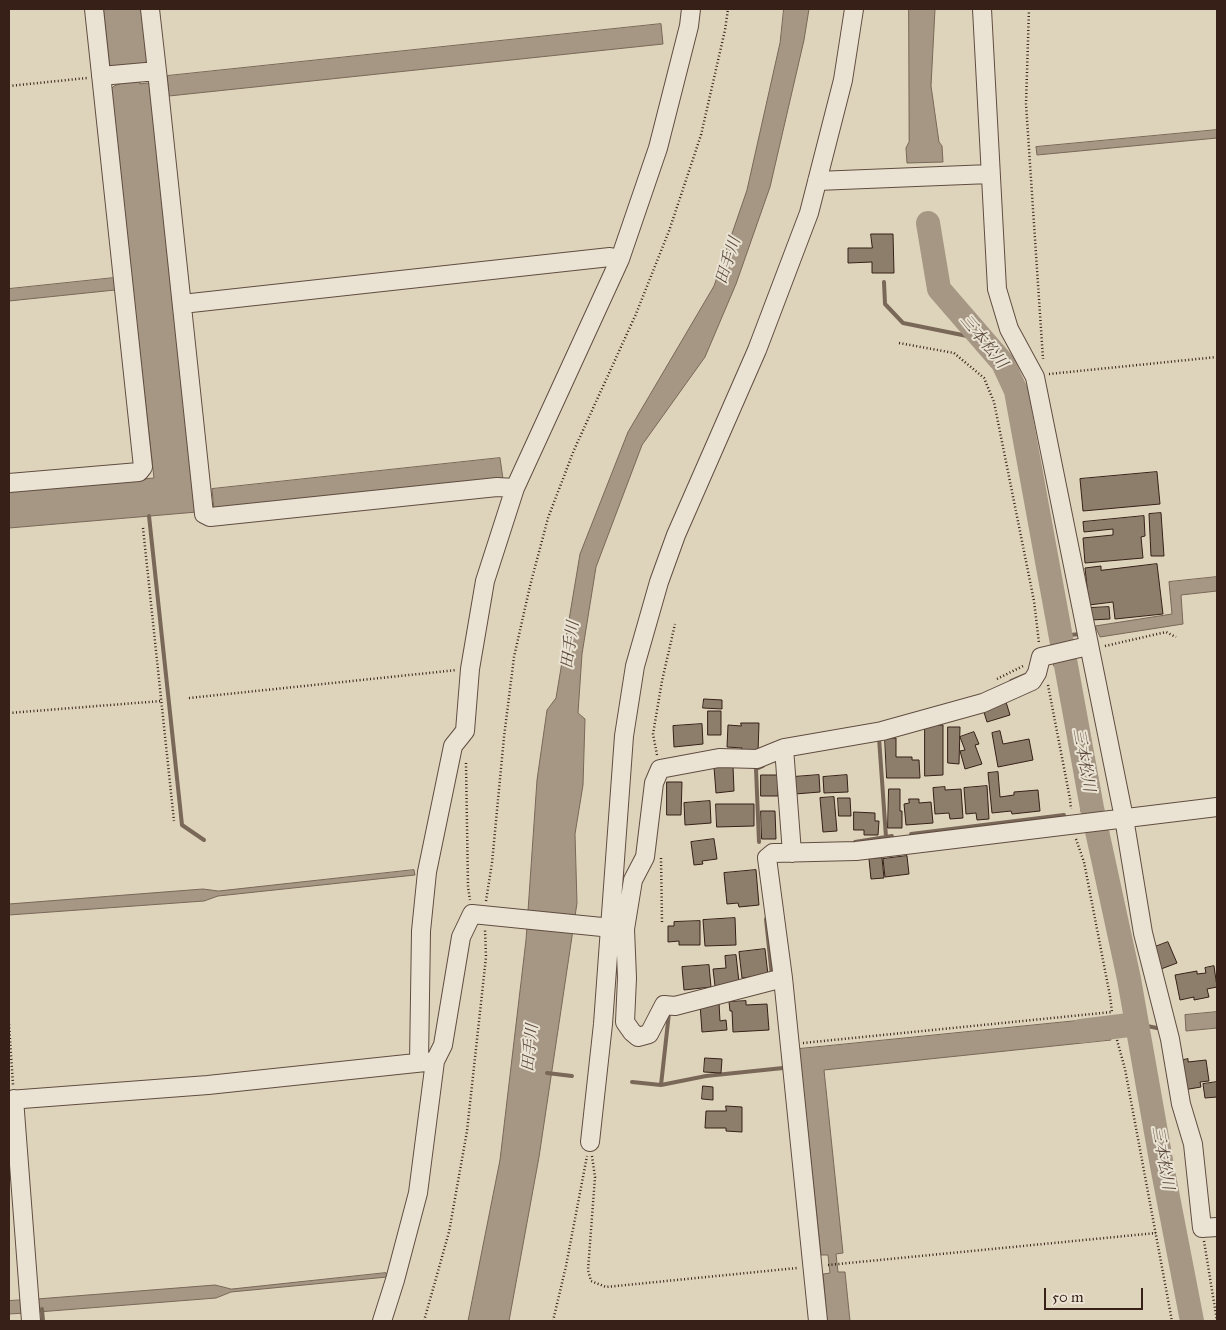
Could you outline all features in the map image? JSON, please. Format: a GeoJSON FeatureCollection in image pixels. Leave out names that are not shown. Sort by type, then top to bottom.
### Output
{"type":"FeatureCollection","features":[{"type":"Feature","properties":{"kind":"street"},"geometry":{"type":"LineString","coordinates":[[9,483],[140,472],[143,466],[108,76],[94,9]]}},
{"type":"Feature","properties":{"kind":"street"},"geometry":{"type":"LineString","coordinates":[[150,9],[150,71],[182,304],[204,514],[210,517],[497,487],[516,488]]}},
{"type":"Feature","properties":{"kind":"street"},"geometry":{"type":"LineString","coordinates":[[382,1321],[418,1193],[427,1062],[421,931],[427,872],[453,746],[465,731],[470,669],[485,581],[516,488],[620,259],[658,148],[692,9]]}},
{"type":"Feature","properties":{"kind":"street"},"geometry":{"type":"LineString","coordinates":[[590,1142],[612,928],[624,736],[645,627],[676,535],[757,350],[809,213],[843,80],[854,9]]}},
{"type":"Feature","properties":{"kind":"street"},"geometry":{"type":"LineString","coordinates":[[982,9],[997,289],[1009,329],[1039,376],[1143,934],[1170,1039],[1180,1104],[1193,1144],[1210,1227]]}},
{"type":"Feature","properties":{"kind":"street"},"geometry":{"type":"LineString","coordinates":[[108,76],[150,71]]}},
{"type":"Feature","properties":{"kind":"street"},"geometry":{"type":"LineString","coordinates":[[818,181],[990,174]]}},
{"type":"Feature","properties":{"kind":"street"},"geometry":{"type":"LineString","coordinates":[[182,304],[610,258],[620,259]]}},
{"type":"Feature","properties":{"kind":"street"},"geometry":{"type":"LineString","coordinates":[[783,978],[675,1006],[664,1005],[649,1034],[638,1037],[625,1022],[628,978],[612,928],[645,857],[654,783],[660,769],[719,758],[757,759],[784,748],[882,731],[983,703],[1032,681],[1039,665],[1088,646]]}},
{"type":"Feature","properties":{"kind":"street"},"geometry":{"type":"LineString","coordinates":[[784,748],[792,853]]}},
{"type":"Feature","properties":{"kind":"street"},"geometry":{"type":"LineString","coordinates":[[818,1321],[821,1266],[790,1044],[767,858],[773,853],[856,851],[1217,807]]}},
{"type":"Feature","properties":{"kind":"street"},"geometry":{"type":"LineString","coordinates":[[31,1321],[12,1099],[208,1085],[427,1062],[443,1046],[461,938],[484,915],[612,928]]}},
{"type":"Feature","properties":{"kind":"path"},"geometry":{"type":"LineString","coordinates":[[424,1321],[449,1232],[467,1131],[486,957],[484,915],[492,863],[514,657],[548,518],[574,450],[636,314],[670,231],[700,135],[725,30],[728,9]]}},
{"type":"Feature","properties":{"kind":"path"},"geometry":{"type":"LineString","coordinates":[[1029,9],[1026,104],[1043,361],[1039,376],[1217,358]]}},
{"type":"Feature","properties":{"kind":"path"},"geometry":{"type":"LineString","coordinates":[[9,86],[108,76]]}},
{"type":"Feature","properties":{"kind":"path"},"geometry":{"type":"LineString","coordinates":[[790,1044],[1112,1012],[1048,684],[1039,665],[1034,601],[994,402],[984,378],[954,354],[899,343]]}},
{"type":"Feature","properties":{"kind":"path"},"geometry":{"type":"LineString","coordinates":[[144,528],[174,821]]}},
{"type":"Feature","properties":{"kind":"path"},"geometry":{"type":"LineString","coordinates":[[1088,646],[1101,646],[1166,632],[1176,636]]}},
{"type":"Feature","properties":{"kind":"path"},"geometry":{"type":"LineString","coordinates":[[989,682],[1039,665]]}},
{"type":"Feature","properties":{"kind":"path"},"geometry":{"type":"LineString","coordinates":[[189,698],[470,669]]}},
{"type":"Feature","properties":{"kind":"path"},"geometry":{"type":"LineString","coordinates":[[9,713],[161,701]]}},
{"type":"Feature","properties":{"kind":"path"},"geometry":{"type":"LineString","coordinates":[[466,760],[468,887],[484,915]]}},
{"type":"Feature","properties":{"kind":"path"},"geometry":{"type":"LineString","coordinates":[[9,1024],[12,1099]]}},
{"type":"Feature","properties":{"kind":"path"},"geometry":{"type":"LineString","coordinates":[[1117,1040],[1126,1069],[1172,1321]]}},
{"type":"Feature","properties":{"kind":"path"},"geometry":{"type":"LineString","coordinates":[[590,1142],[595,1177],[588,1270],[591,1281],[606,1287],[1156,1233]]}},
{"type":"Feature","properties":{"kind":"path"},"geometry":{"type":"LineString","coordinates":[[552,1321],[566,1266],[590,1142]]}},
{"type":"Feature","properties":{"kind":"path"},"geometry":{"type":"LineString","coordinates":[[1210,1227],[1217,1321]]}},
{"type":"Feature","properties":{"kind":"water"},"geometry":{"type":"Polygon","coordinates":[[[104,9],[143,9],[148,59],[145,63],[138,64],[140,84],[147,83],[152,85],[197,512],[9,528],[9,491],[154,478],[110,90],[120,84],[118,67],[114,68],[110,65],[104,9]]]}},
{"type":"Feature","properties":{"kind":"water","name":"田手川"},"geometry":{"type":"Polygon","coordinates":[[[784,9],[809,9],[804,40],[770,187],[736,284],[705,357],[642,445],[596,567],[582,654],[578,713],[585,719],[583,785],[575,834],[577,903],[539,1157],[509,1321],[468,1321],[500,1160],[526,940],[537,780],[547,710],[556,698],[580,554],[628,432],[714,286],[747,190],[780,43],[784,9]]]}},
{"type":"Feature","properties":{"kind":"water"},"geometry":{"type":"Polygon","coordinates":[[[909,9],[935,9],[931,86],[939,142],[942,146],[943,162],[907,163],[906,148],[909,142],[909,9]]]}},
{"type":"Feature","properties":{"kind":"water"},"geometry":{"type":"Polygon","coordinates":[[[661,24],[663,44],[169,96],[167,76],[661,24]]]}},
{"type":"Feature","properties":{"kind":"water"},"geometry":{"type":"Polygon","coordinates":[[[1217,130],[1217,138],[1037,155],[1036,147],[1217,130]]]}},
{"type":"Feature","properties":{"kind":"water"},"geometry":{"type":"Polygon","coordinates":[[[114,278],[115,290],[9,301],[9,289],[114,278]]]}},
{"type":"Feature","properties":{"kind":"water"},"geometry":{"type":"Polygon","coordinates":[[[500,458],[503,479],[214,510],[212,489],[500,458]]]}},
{"type":"Feature","properties":{"kind":"water"},"geometry":{"type":"Polygon","coordinates":[[[1217,577],[1217,591],[1181,595],[1183,624],[1100,637],[1095,626],[1172,614],[1169,582],[1217,577]]]}},
{"type":"Feature","properties":{"kind":"water"},"geometry":{"type":"Polygon","coordinates":[[[414,870],[415,875],[218,896],[204,901],[9,915],[9,904],[203,889],[218,891],[414,870]]]}},
{"type":"Feature","properties":{"kind":"water"},"geometry":{"type":"Polygon","coordinates":[[[1217,1012],[1217,1028],[1186,1031],[1185,1015],[1217,1012]]]}},
{"type":"Feature","properties":{"kind":"water"},"geometry":{"type":"Polygon","coordinates":[[[1106,1018],[1108,1023],[1111,1022],[1114,1034],[1110,1035],[1111,1040],[824,1070],[843,1253],[836,1254],[838,1272],[845,1272],[850,1321],[827,1321],[823,1274],[830,1273],[828,1255],[821,1255],[799,1049],[1106,1018]]]}},
{"type":"Feature","properties":{"kind":"water"},"geometry":{"type":"Polygon","coordinates":[[[386,1273],[387,1277],[231,1292],[216,1298],[38,1312],[37,1299],[215,1285],[231,1289],[386,1273]]]}},
{"type":"Feature","properties":{"kind":"water"},"geometry":{"type":"Polygon","coordinates":[[[25,1300],[26,1313],[9,1314],[9,1301],[25,1300]]]}},
{"type":"Feature","properties":{"kind":"building"},"geometry":{"type":"Polygon","coordinates":[[[871,234],[893,234],[894,273],[872,273],[872,262],[848,263],[848,248],[872,248],[871,234]]]}},
{"type":"Feature","properties":{"kind":"building"},"geometry":{"type":"Polygon","coordinates":[[[1157,472],[1160,504],[1083,511],[1080,479],[1157,472]]]}},
{"type":"Feature","properties":{"kind":"building"},"geometry":{"type":"Polygon","coordinates":[[[1161,513],[1164,556],[1151,556],[1149,514],[1161,513]]]}},
{"type":"Feature","properties":{"kind":"building"},"geometry":{"type":"Polygon","coordinates":[[[1144,516],[1145,536],[1141,537],[1143,558],[1085,563],[1083,538],[1113,535],[1113,529],[1084,532],[1083,522],[1144,516]]]}},
{"type":"Feature","properties":{"kind":"building"},"geometry":{"type":"Polygon","coordinates":[[[1157,564],[1163,614],[1115,619],[1113,602],[1089,605],[1085,568],[1101,566],[1101,570],[1157,564]]]}},
{"type":"Feature","properties":{"kind":"building"},"geometry":{"type":"Polygon","coordinates":[[[1109,607],[1110,619],[1091,620],[1090,608],[1109,607]]]}},
{"type":"Feature","properties":{"kind":"building"},"geometry":{"type":"Polygon","coordinates":[[[704,699],[722,700],[722,709],[703,708],[704,699]]]}},
{"type":"Feature","properties":{"kind":"building"},"geometry":{"type":"Polygon","coordinates":[[[1006,702],[1010,715],[987,722],[983,709],[1006,702]]]}},
{"type":"Feature","properties":{"kind":"building"},"geometry":{"type":"Polygon","coordinates":[[[708,711],[721,711],[721,735],[708,735],[708,711]]]}},
{"type":"Feature","properties":{"kind":"building"},"geometry":{"type":"Polygon","coordinates":[[[741,723],[759,723],[758,752],[741,751],[742,748],[727,747],[728,725],[741,726],[741,723]]]}},
{"type":"Feature","properties":{"kind":"building"},"geometry":{"type":"Polygon","coordinates":[[[702,724],[703,744],[674,747],[673,726],[702,724]]]}},
{"type":"Feature","properties":{"kind":"building"},"geometry":{"type":"Polygon","coordinates":[[[925,725],[943,725],[943,775],[925,776],[925,725]]]}},
{"type":"Feature","properties":{"kind":"building"},"geometry":{"type":"Polygon","coordinates":[[[948,727],[960,727],[959,764],[948,763],[948,727]]]}},
{"type":"Feature","properties":{"kind":"building"},"geometry":{"type":"Polygon","coordinates":[[[1000,731],[1003,744],[1029,739],[1033,760],[998,767],[992,733],[1000,731]]]}},
{"type":"Feature","properties":{"kind":"building"},"geometry":{"type":"Polygon","coordinates":[[[974,732],[979,744],[975,745],[982,764],[965,769],[960,751],[965,750],[960,737],[974,732]]]}},
{"type":"Feature","properties":{"kind":"building"},"geometry":{"type":"Polygon","coordinates":[[[885,738],[896,738],[896,757],[912,757],[912,760],[919,760],[920,778],[887,778],[885,738]]]}},
{"type":"Feature","properties":{"kind":"building"},"geometry":{"type":"Polygon","coordinates":[[[733,766],[734,791],[716,793],[714,767],[733,766]]]}},
{"type":"Feature","properties":{"kind":"building"},"geometry":{"type":"Polygon","coordinates":[[[998,772],[1000,797],[1014,795],[1014,792],[1038,790],[1040,811],[1012,814],[1011,811],[992,813],[988,773],[998,772]]]}},
{"type":"Feature","properties":{"kind":"building"},"geometry":{"type":"Polygon","coordinates":[[[761,775],[779,775],[778,796],[761,796],[761,775]]]}},
{"type":"Feature","properties":{"kind":"building"},"geometry":{"type":"Polygon","coordinates":[[[819,775],[820,792],[795,794],[793,777],[819,775]]]}},
{"type":"Feature","properties":{"kind":"building"},"geometry":{"type":"Polygon","coordinates":[[[847,775],[848,792],[824,793],[823,777],[847,775]]]}},
{"type":"Feature","properties":{"kind":"building"},"geometry":{"type":"Polygon","coordinates":[[[667,782],[682,782],[681,815],[667,815],[667,782]]]}},
{"type":"Feature","properties":{"kind":"building"},"geometry":{"type":"Polygon","coordinates":[[[987,786],[989,819],[977,820],[976,813],[966,814],[964,788],[987,786]]]}},
{"type":"Feature","properties":{"kind":"building"},"geometry":{"type":"Polygon","coordinates":[[[945,787],[945,790],[961,789],[963,818],[950,819],[949,813],[935,814],[933,788],[945,787]]]}},
{"type":"Feature","properties":{"kind":"building"},"geometry":{"type":"Polygon","coordinates":[[[889,789],[900,789],[902,828],[888,828],[889,789]]]}},
{"type":"Feature","properties":{"kind":"building"},"geometry":{"type":"Polygon","coordinates":[[[834,797],[837,831],[823,832],[820,798],[834,797]]]}},
{"type":"Feature","properties":{"kind":"building"},"geometry":{"type":"Polygon","coordinates":[[[838,798],[850,798],[851,816],[839,816],[838,798]]]}},
{"type":"Feature","properties":{"kind":"building"},"geometry":{"type":"Polygon","coordinates":[[[909,799],[919,799],[919,803],[931,802],[933,823],[906,825],[904,804],[909,803],[909,799]]]}},
{"type":"Feature","properties":{"kind":"building"},"geometry":{"type":"Polygon","coordinates":[[[710,801],[711,823],[685,825],[684,803],[710,801]]]}},
{"type":"Feature","properties":{"kind":"building"},"geometry":{"type":"Polygon","coordinates":[[[716,804],[754,804],[754,826],[717,827],[716,804]]]}},
{"type":"Feature","properties":{"kind":"building"},"geometry":{"type":"Polygon","coordinates":[[[761,811],[775,811],[776,839],[762,839],[761,811]]]}},
{"type":"Feature","properties":{"kind":"building"},"geometry":{"type":"Polygon","coordinates":[[[854,812],[875,813],[875,821],[879,821],[878,835],[864,835],[864,830],[854,830],[854,812]]]}},
{"type":"Feature","properties":{"kind":"building"},"geometry":{"type":"Polygon","coordinates":[[[714,839],[717,859],[702,861],[703,864],[694,865],[691,842],[714,839]]]}},
{"type":"Feature","properties":{"kind":"building"},"geometry":{"type":"Polygon","coordinates":[[[907,856],[909,874],[885,877],[883,859],[907,856]]]}},
{"type":"Feature","properties":{"kind":"building"},"geometry":{"type":"Polygon","coordinates":[[[882,858],[884,878],[871,879],[869,859],[882,858]]]}},
{"type":"Feature","properties":{"kind":"building"},"geometry":{"type":"Polygon","coordinates":[[[756,870],[759,905],[739,907],[738,903],[727,904],[724,873],[756,870]]]}},
{"type":"Feature","properties":{"kind":"building"},"geometry":{"type":"Polygon","coordinates":[[[735,918],[736,945],[705,946],[703,920],[735,918]]]}},
{"type":"Feature","properties":{"kind":"building"},"geometry":{"type":"Polygon","coordinates":[[[700,921],[700,945],[679,945],[679,941],[668,942],[668,926],[674,926],[674,922],[700,921]]]}},
{"type":"Feature","properties":{"kind":"building"},"geometry":{"type":"Polygon","coordinates":[[[1168,942],[1177,963],[1161,969],[1152,948],[1168,942]]]}},
{"type":"Feature","properties":{"kind":"building"},"geometry":{"type":"Polygon","coordinates":[[[765,949],[768,975],[742,978],[739,952],[765,949]]]}},
{"type":"Feature","properties":{"kind":"building"},"geometry":{"type":"Polygon","coordinates":[[[736,955],[739,982],[715,986],[713,969],[726,968],[725,956],[736,955]]]}},
{"type":"Feature","properties":{"kind":"building"},"geometry":{"type":"Polygon","coordinates":[[[709,965],[711,987],[684,990],[682,967],[709,965]]]}},
{"type":"Feature","properties":{"kind":"building"},"geometry":{"type":"Polygon","coordinates":[[[1214,966],[1217,987],[1207,989],[1209,997],[1194,1000],[1194,997],[1180,1000],[1175,975],[1197,971],[1197,974],[1206,973],[1205,968],[1214,966]]]}},
{"type":"Feature","properties":{"kind":"building"},"geometry":{"type":"Polygon","coordinates":[[[746,1001],[746,1005],[767,1004],[769,1030],[733,1032],[732,1011],[730,1011],[729,1002],[746,1001]]]}},
{"type":"Feature","properties":{"kind":"building"},"geometry":{"type":"Polygon","coordinates":[[[719,1003],[720,1021],[726,1020],[727,1030],[702,1032],[700,1004],[719,1003]]]}},
{"type":"Feature","properties":{"kind":"building"},"geometry":{"type":"Polygon","coordinates":[[[705,1058],[722,1059],[721,1073],[704,1072],[705,1058]]]}},
{"type":"Feature","properties":{"kind":"building"},"geometry":{"type":"Polygon","coordinates":[[[1188,1059],[1188,1062],[1206,1060],[1209,1081],[1200,1082],[1201,1087],[1183,1090],[1179,1061],[1188,1059]]]}},
{"type":"Feature","properties":{"kind":"building"},"geometry":{"type":"Polygon","coordinates":[[[1217,1082],[1217,1097],[1205,1098],[1203,1084],[1217,1082]]]}},
{"type":"Feature","properties":{"kind":"building"},"geometry":{"type":"Polygon","coordinates":[[[703,1086],[713,1087],[713,1100],[702,1099],[703,1086]]]}},
{"type":"Feature","properties":{"kind":"building"},"geometry":{"type":"Polygon","coordinates":[[[726,1106],[742,1107],[742,1132],[726,1131],[726,1128],[705,1128],[706,1111],[726,1111],[726,1106]]]}},
{"type":"Feature","properties":{"kind":"waterway","name":"三本松川"},"geometry":{"type":"LineString","coordinates":[[928,223],[939,289],[1003,363],[1016,391],[1092,808],[1129,979],[1192,1321]]}},
{"type":"Feature","properties":{"kind":"waterway"},"geometry":{"type":"LineString","coordinates":[[884,282],[885,304],[903,323],[982,339]]}},
{"type":"Feature","properties":{"kind":"waterway"},"geometry":{"type":"LineString","coordinates":[[149,516],[182,825],[204,840]]}},
{"type":"Feature","properties":{"kind":"waterway"},"geometry":{"type":"LineString","coordinates":[[1061,636],[1080,634]]}},
{"type":"Feature","properties":{"kind":"waterway"},"geometry":{"type":"LineString","coordinates":[[1055,665],[1065,661]]}},
{"type":"Feature","properties":{"kind":"waterway"},"geometry":{"type":"LineString","coordinates":[[1011,681],[1025,675]]}},
{"type":"Feature","properties":{"kind":"waterway"},"geometry":{"type":"LineString","coordinates":[[879,738],[886,837]]}},
{"type":"Feature","properties":{"kind":"waterway"},"geometry":{"type":"LineString","coordinates":[[759,842],[756,769],[763,766]]}},
{"type":"Feature","properties":{"kind":"waterway"},"geometry":{"type":"LineString","coordinates":[[1082,810],[1092,808]]}},
{"type":"Feature","properties":{"kind":"waterway"},"geometry":{"type":"LineString","coordinates":[[911,834],[1064,815]]}},
{"type":"Feature","properties":{"kind":"waterway"},"geometry":{"type":"LineString","coordinates":[[855,842],[892,836]]}},
{"type":"Feature","properties":{"kind":"waterway"},"geometry":{"type":"LineString","coordinates":[[766,919],[772,976]]}},
{"type":"Feature","properties":{"kind":"waterway"},"geometry":{"type":"LineString","coordinates":[[661,1085],[669,1013]]}},
{"type":"Feature","properties":{"kind":"waterway"},"geometry":{"type":"LineString","coordinates":[[1137,1024],[1157,1028]]}},
{"type":"Feature","properties":{"kind":"waterway"},"geometry":{"type":"LineString","coordinates":[[1081,1031],[1137,1024]]}},
{"type":"Feature","properties":{"kind":"waterway"},"geometry":{"type":"LineString","coordinates":[[632,1082],[661,1085],[706,1076],[783,1068]]}},
{"type":"Feature","properties":{"kind":"waterway"},"geometry":{"type":"LineString","coordinates":[[547,1073],[572,1076]]}},
{"type":"Feature","properties":{"kind":"waterway"},"geometry":{"type":"LineString","coordinates":[[42,1309],[43,1321]]}}]}
